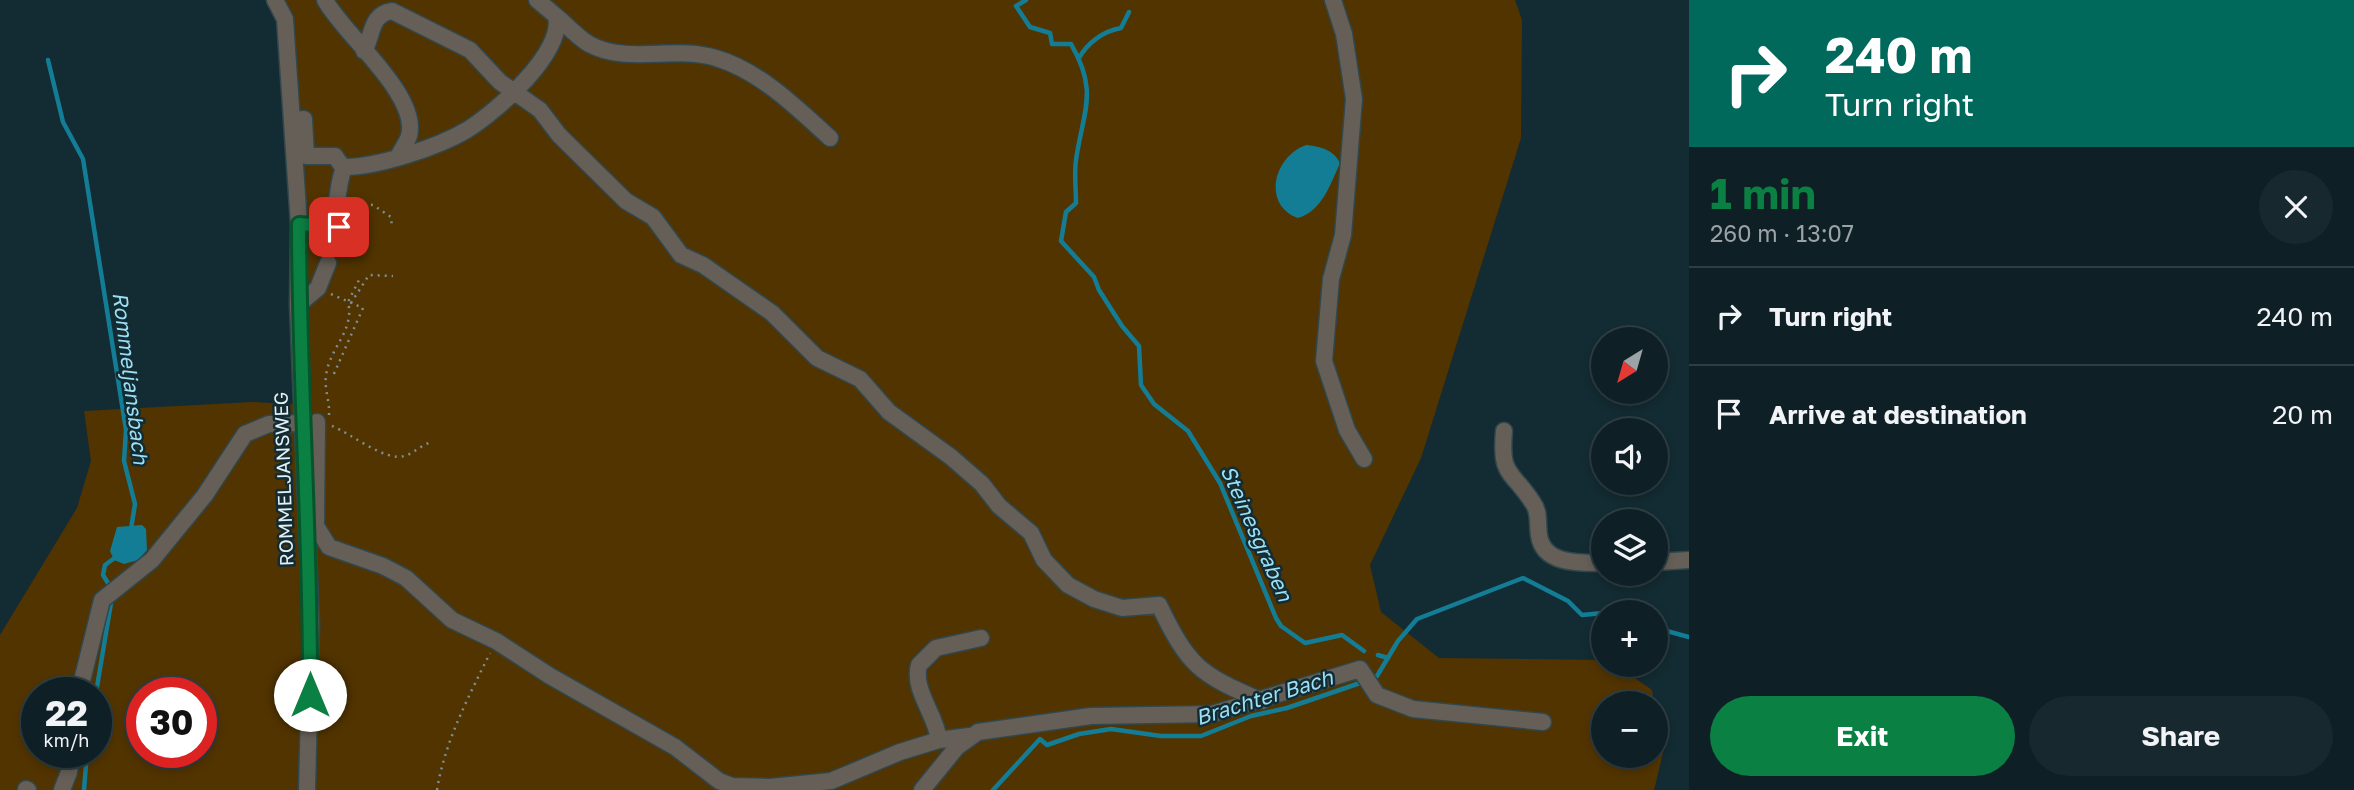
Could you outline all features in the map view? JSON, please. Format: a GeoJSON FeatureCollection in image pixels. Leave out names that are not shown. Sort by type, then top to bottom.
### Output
{"type":"FeatureCollection","features":[{"type":"Feature","properties":{"kind":"street","name":"ROMMELJANSWEG"},"geometry":{"type":"LineString","coordinates":[[275,0],[285,19],[299,224],[298,305],[314,422],[307,790]]}},
{"type":"Feature","properties":{"kind":"street"},"geometry":{"type":"LineString","coordinates":[[325,0],[334,18],[388,78],[407,112],[410,134],[399,155]]}},
{"type":"Feature","properties":{"kind":"street"},"geometry":{"type":"LineString","coordinates":[[537,0],[587,43],[611,52],[717,58],[742,69],[789,101],[830,138]]}},
{"type":"Feature","properties":{"kind":"street"},"geometry":{"type":"LineString","coordinates":[[1333,0],[1344,34],[1354,99],[1343,235],[1332,279],[1324,361],[1347,430],[1364,459]]}},
{"type":"Feature","properties":{"kind":"street"},"geometry":{"type":"LineString","coordinates":[[364,51],[373,23],[384,13],[392,11],[460,44],[514,92],[540,110],[559,135],[626,201],[653,217],[681,255],[703,265],[772,313],[817,358],[860,379],[889,411],[982,484],[999,506],[1031,533],[1044,560],[1068,585],[1094,599],[1122,608],[1159,605],[1182,652],[1217,682],[1262,701]]}},
{"type":"Feature","properties":{"kind":"street"},"geometry":{"type":"LineString","coordinates":[[299,224],[336,227],[340,174],[344,169],[364,167],[440,143],[468,129],[514,92],[554,42],[558,25],[556,16]]}},
{"type":"Feature","properties":{"kind":"street"},"geometry":{"type":"LineString","coordinates":[[292,121],[304,119],[306,156],[335,156],[344,169]]}},
{"type":"Feature","properties":{"kind":"street"},"geometry":{"type":"LineString","coordinates":[[298,305],[318,288],[328,263]]}},
{"type":"Feature","properties":{"kind":"street"},"geometry":{"type":"LineString","coordinates":[[83,677],[101,603],[152,560],[205,495],[245,434],[269,424],[314,422],[316,527],[329,547],[383,566],[406,578],[452,620],[496,641],[550,676],[675,747],[719,782],[732,786],[771,787],[831,781],[900,752],[939,740],[1016,725],[1091,716],[1212,714],[1262,701],[1360,669],[1377,695],[1413,709],[1543,722]]}},
{"type":"Feature","properties":{"kind":"street"},"geometry":{"type":"LineString","coordinates":[[1504,430],[1503,464],[1536,507],[1539,536],[1545,550],[1559,559],[1591,562]]}},
{"type":"Feature","properties":{"kind":"street"},"geometry":{"type":"LineString","coordinates":[[1668,561],[1689,560]]}},
{"type":"Feature","properties":{"kind":"street"},"geometry":{"type":"LineString","coordinates":[[939,740],[918,683],[919,665],[936,648],[981,638]]}},
{"type":"Feature","properties":{"kind":"street"},"geometry":{"type":"LineString","coordinates":[[922,790],[969,736]]}},
{"type":"Feature","properties":{"kind":"street"},"geometry":{"type":"LineString","coordinates":[[62,790],[69,768]]}},
{"type":"Feature","properties":{"kind":"path"},"geometry":{"type":"LineString","coordinates":[[339,203],[381,208],[391,217],[391,228]]}},
{"type":"Feature","properties":{"kind":"path"},"geometry":{"type":"LineString","coordinates":[[350,302],[369,275],[393,276]]}},
{"type":"Feature","properties":{"kind":"path"},"geometry":{"type":"LineString","coordinates":[[314,422],[330,414],[325,378],[349,324],[350,302],[362,276]]}},
{"type":"Feature","properties":{"kind":"path"},"geometry":{"type":"LineString","coordinates":[[318,288],[363,309],[333,376]]}},
{"type":"Feature","properties":{"kind":"path"},"geometry":{"type":"LineString","coordinates":[[314,422],[379,452],[394,456],[405,456],[429,443]]}},
{"type":"Feature","properties":{"kind":"path"},"geometry":{"type":"LineString","coordinates":[[437,790],[442,763],[456,724],[496,641]]}},
{"type":"Feature","properties":{"kind":"shaded area"},"geometry":{"type":"Polygon","coordinates":[[[281,0],[1515,0],[1522,20],[1521,138],[1421,458],[1370,565],[1381,612],[1439,658],[1591,660],[1591,677],[1633,677],[1652,690],[1591,691],[1591,768],[1659,768],[1654,790],[0,790],[0,635],[77,508],[91,461],[84,411],[252,402],[305,405],[300,114],[290,15],[281,0]]]}},
{"type":"Feature","properties":{"kind":"water"},"geometry":{"type":"Polygon","coordinates":[[[1306,145],[1326,149],[1340,163],[1319,203],[1306,215],[1298,218],[1287,212],[1279,203],[1276,181],[1286,160],[1306,145]]]}},
{"type":"Feature","properties":{"kind":"water"},"geometry":{"type":"Polygon","coordinates":[[[142,525],[146,529],[147,550],[138,560],[124,564],[114,560],[110,551],[117,527],[142,525]]]}},
{"type":"Feature","properties":{"kind":"waterway","name":"Steinesgraben"},"geometry":{"type":"LineString","coordinates":[[1026,0],[1016,6],[1030,27],[1050,33],[1052,44],[1071,44],[1085,75],[1087,102],[1075,165],[1076,203],[1066,212],[1061,241],[1094,277],[1099,290],[1122,326],[1139,346],[1141,385],[1154,404],[1188,431],[1220,483],[1281,626],[1305,643],[1342,635],[1364,651]]}},
{"type":"Feature","properties":{"kind":"waterway"},"geometry":{"type":"LineString","coordinates":[[1079,58],[1097,38],[1121,28],[1129,12]]}},
{"type":"Feature","properties":{"kind":"waterway","name":"Rommeljansbach"},"geometry":{"type":"LineString","coordinates":[[48,60],[63,122],[83,159],[126,430],[124,461],[135,504],[131,529]]}},
{"type":"Feature","properties":{"kind":"waterway","name":"Rommeljansbach"},"geometry":{"type":"LineString","coordinates":[[111,588],[103,575],[105,565],[116,557]]}},
{"type":"Feature","properties":{"kind":"waterway","name":"Brachter Bach"},"geometry":{"type":"LineString","coordinates":[[1377,676],[1398,641],[1417,619],[1523,578],[1568,601],[1582,615],[1591,614]]}},
{"type":"Feature","properties":{"kind":"waterway","name":"Rommeljansbach"},"geometry":{"type":"LineString","coordinates":[[99,677],[112,597]]}},
{"type":"Feature","properties":{"kind":"waterway","name":"Brachter Bach"},"geometry":{"type":"LineString","coordinates":[[1668,631],[1689,637]]}},
{"type":"Feature","properties":{"kind":"waterway","name":"Steinesgraben"},"geometry":{"type":"LineString","coordinates":[[1378,655],[1388,658]]}},
{"type":"Feature","properties":{"kind":"waterway","name":"Brachter Bach"},"geometry":{"type":"LineString","coordinates":[[993,790],[1040,739],[1047,745],[1079,734],[1111,729],[1161,736],[1201,736],[1251,716],[1287,708],[1360,683]]}},
{"type":"Feature","properties":{"kind":"waterway","name":"Rommeljansbach"},"geometry":{"type":"LineString","coordinates":[[84,790],[86,768]]}},
{"type":"Feature","properties":{"kind":"route"},"geometry":{"type":"LineString","coordinates":[[310,695],[311,625],[298,305],[299,224],[339,227]]}}]}
